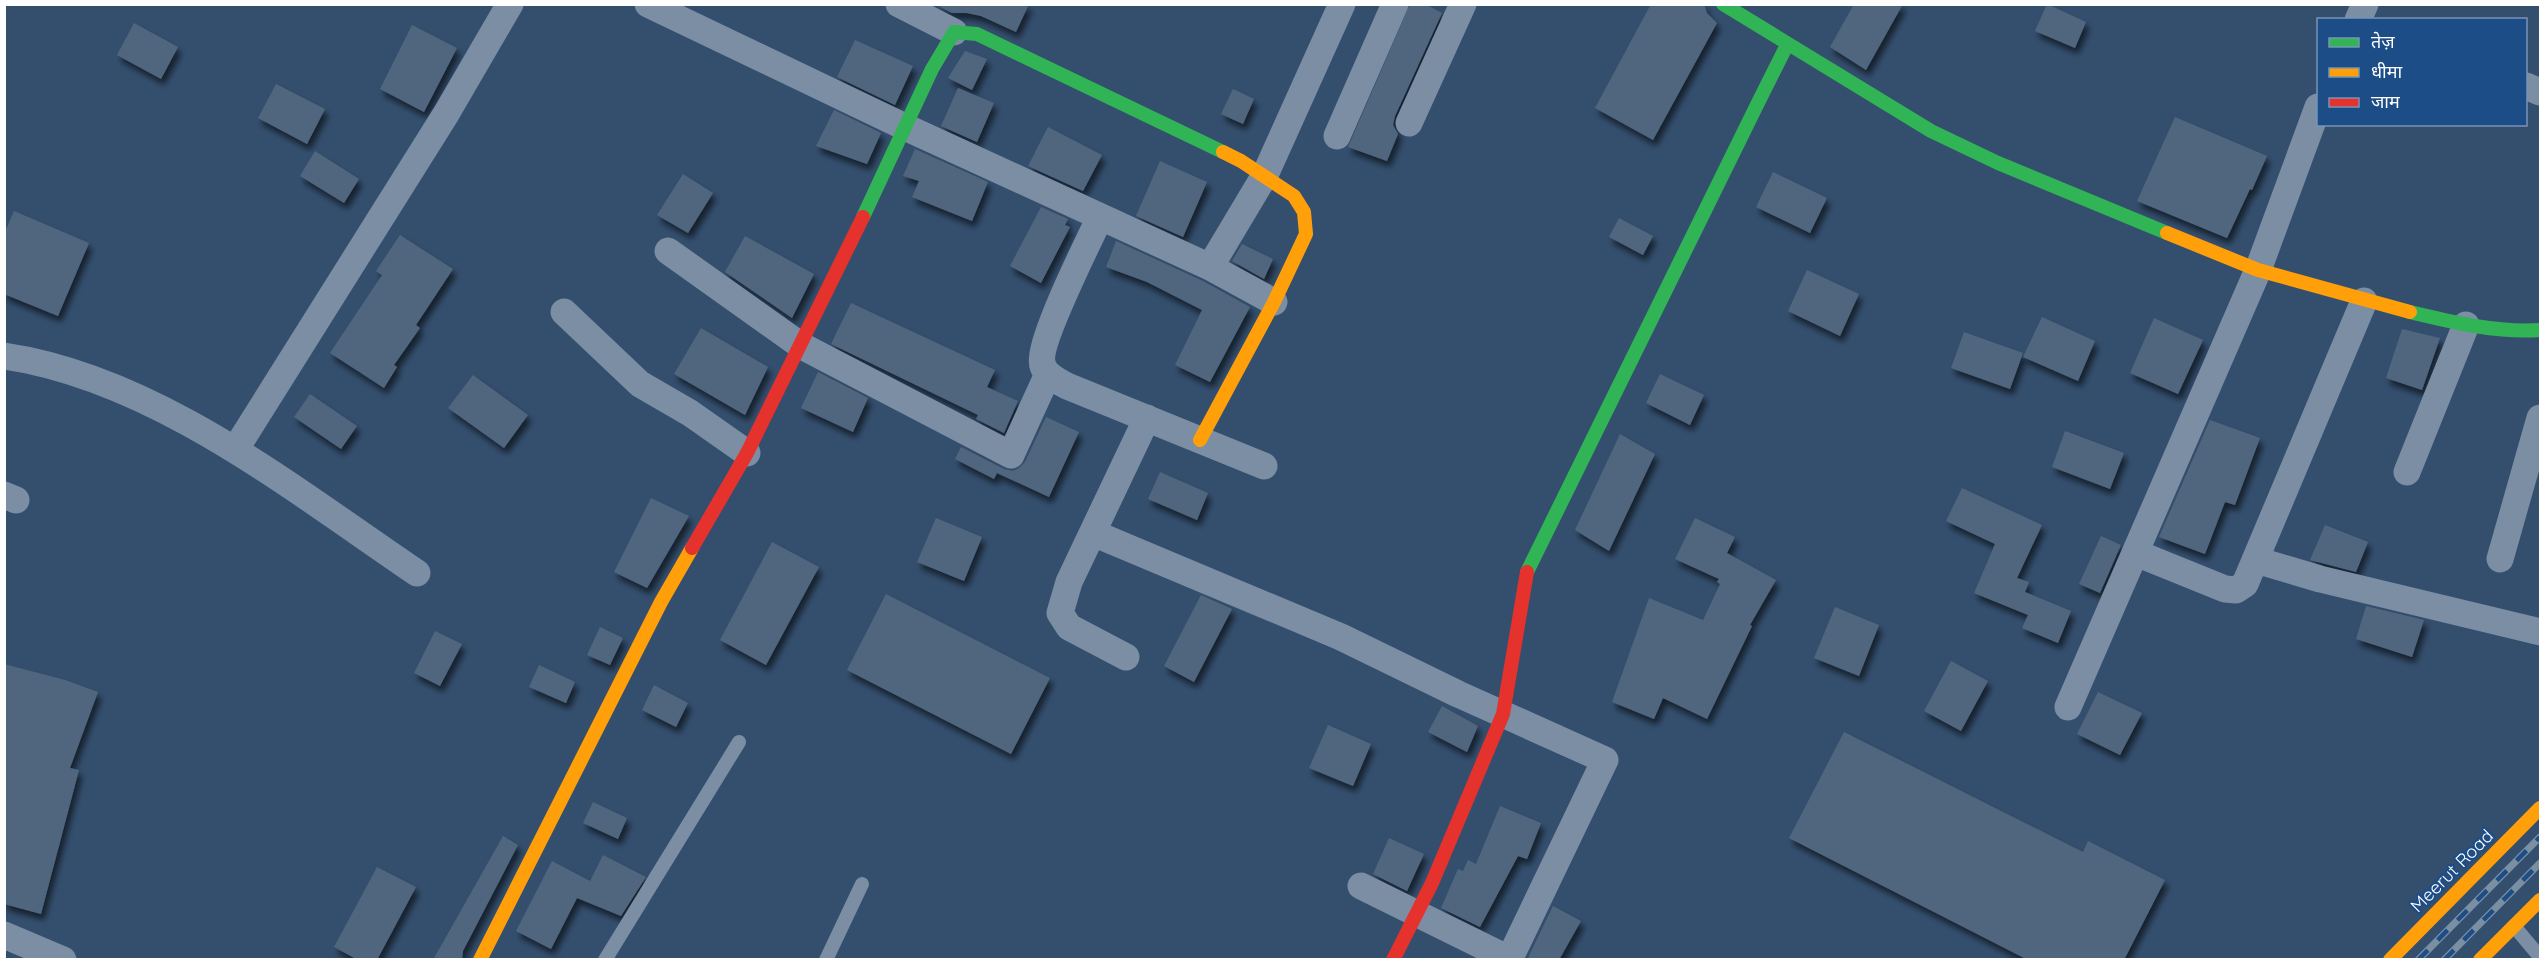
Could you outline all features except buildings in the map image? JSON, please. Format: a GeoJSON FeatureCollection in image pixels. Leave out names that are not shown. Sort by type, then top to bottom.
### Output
{"type":"FeatureCollection","features":[{"type":"Feature","properties":{"kind":"street"},"geometry":{"type":"LineString","coordinates":[[235,450],[446,114],[510,4]]}},
{"type":"Feature","properties":{"kind":"street"},"geometry":{"type":"LineString","coordinates":[[648,4],[696,15],[905,127],[1210,267],[1274,302]]}},
{"type":"Feature","properties":{"kind":"street"},"geometry":{"type":"LineString","coordinates":[[899,4],[954,32],[977,34],[1241,161],[1294,196],[1304,212],[1306,234],[1274,302],[1200,440]]}},
{"type":"Feature","properties":{"kind":"street"},"geometry":{"type":"LineString","coordinates":[[1210,267],[1265,175],[1342,4]]}},
{"type":"Feature","properties":{"kind":"street"},"geometry":{"type":"LineString","coordinates":[[1337,136],[1395,4]]}},
{"type":"Feature","properties":{"kind":"street"},"geometry":{"type":"LineString","coordinates":[[1409,123],[1463,4]]}},
{"type":"Feature","properties":{"kind":"street"},"geometry":{"type":"LineString","coordinates":[[1723,4],[1787,45],[1931,130],[1998,163],[2258,270],[2364,301],[2466,325],[2523,331],[2541,330]]}},
{"type":"Feature","properties":{"kind":"street"},"geometry":{"type":"LineString","coordinates":[[480,960],[661,602],[747,453],[932,69],[954,32]]}},
{"type":"Feature","properties":{"kind":"street"},"geometry":{"type":"LineString","coordinates":[[1393,960],[1417,914],[1503,714],[1527,572],[1635,355],[1669,280],[1787,45]]}},
{"type":"Feature","properties":{"kind":"street"},"geometry":{"type":"LineString","coordinates":[[2527,86],[2541,92]]}},
{"type":"Feature","properties":{"kind":"street"},"geometry":{"type":"LineString","coordinates":[[2068,707],[2258,270],[2317,112]]}},
{"type":"Feature","properties":{"kind":"street"},"geometry":{"type":"LineString","coordinates":[[1100,217],[1045,340],[1042,364],[1048,375],[1067,386],[1264,466]]}},
{"type":"Feature","properties":{"kind":"street"},"geometry":{"type":"LineString","coordinates":[[668,251],[800,345],[1011,455],[1048,375]]}},
{"type":"Feature","properties":{"kind":"street"},"geometry":{"type":"LineString","coordinates":[[2136,553],[2225,590],[2236,590],[2244,584],[2364,301]]}},
{"type":"Feature","properties":{"kind":"street"},"geometry":{"type":"LineString","coordinates":[[564,312],[640,384],[690,413],[747,453]]}},
{"type":"Feature","properties":{"kind":"street"},"geometry":{"type":"LineString","coordinates":[[2407,472],[2466,325]]}},
{"type":"Feature","properties":{"kind":"street"},"geometry":{"type":"LineString","coordinates":[[4,356],[74,371],[152,405],[235,450],[417,573]]}},
{"type":"Feature","properties":{"kind":"street"},"geometry":{"type":"LineString","coordinates":[[1126,657],[1069,627],[1060,613],[1069,582],[1147,418]]}},
{"type":"Feature","properties":{"kind":"street"},"geometry":{"type":"LineString","coordinates":[[2500,559],[2541,418]]}},
{"type":"Feature","properties":{"kind":"street"},"geometry":{"type":"LineString","coordinates":[[1093,533],[1341,637],[1605,760],[1510,959],[1361,886]]}},
{"type":"Feature","properties":{"kind":"street"},"geometry":{"type":"LineString","coordinates":[[2256,560],[2320,579],[2541,632]]}},
{"type":"Feature","properties":{"kind":"street","name":"Meerut Road"},"geometry":{"type":"LineString","coordinates":[[2390,960],[2541,808]]}},
{"type":"Feature","properties":{"kind":"street"},"geometry":{"type":"LineString","coordinates":[[2480,960],[2541,900]]}},
{"type":"Feature","properties":{"kind":"street"},"geometry":{"type":"LineString","coordinates":[[4,935],[63,960]]}},
{"type":"Feature","properties":{"kind":"lane"},"geometry":{"type":"LineString","coordinates":[[604,960],[739,742]]}},
{"type":"Feature","properties":{"kind":"lane"},"geometry":{"type":"LineString","coordinates":[[826,960],[862,884]]}},
{"type":"Feature","properties":{"kind":"lane"},"geometry":{"type":"LineString","coordinates":[[2514,926],[2541,957]]}},
{"type":"Feature","properties":{"kind":"railway"},"geometry":{"type":"LineString","coordinates":[[2418,960],[2540,837]]}},
{"type":"Feature","properties":{"kind":"railway"},"geometry":{"type":"LineString","coordinates":[[2444,960],[2540,863]]}},
{"type":"Feature","properties":{"kind":"traffic: fast"},"geometry":{"type":"LineString","coordinates":[[1723,4],[1931,131],[1998,163],[2167,233]]}},
{"type":"Feature","properties":{"kind":"traffic: fast"},"geometry":{"type":"LineString","coordinates":[[863,217],[932,69],[954,32],[977,34],[1223,152]]}},
{"type":"Feature","properties":{"kind":"traffic: fast"},"geometry":{"type":"LineString","coordinates":[[1527,572],[1787,45]]}},
{"type":"Feature","properties":{"kind":"traffic: fast"},"geometry":{"type":"LineString","coordinates":[[2410,312],[2491,328],[2540,330]]}},
{"type":"Feature","properties":{"kind":"traffic: slow"},"geometry":{"type":"LineString","coordinates":[[1200,440],[1274,302],[1306,234],[1304,212],[1294,196],[1241,161],[1223,152]]}},
{"type":"Feature","properties":{"kind":"traffic: slow"},"geometry":{"type":"LineString","coordinates":[[2167,233],[2258,270],[2410,312]]}},
{"type":"Feature","properties":{"kind":"traffic: slow"},"geometry":{"type":"LineString","coordinates":[[480,960],[661,602],[692,548]]}},
{"type":"Feature","properties":{"kind":"traffic: slow"},"geometry":{"type":"LineString","coordinates":[[2390,960],[2540,808]]}},
{"type":"Feature","properties":{"kind":"traffic: slow"},"geometry":{"type":"LineString","coordinates":[[2480,960],[2540,900]]}},
{"type":"Feature","properties":{"kind":"traffic: jam"},"geometry":{"type":"LineString","coordinates":[[692,548],[747,453],[863,217]]}},
{"type":"Feature","properties":{"kind":"traffic: jam"},"geometry":{"type":"LineString","coordinates":[[1393,960],[1432,883],[1503,714],[1527,572]]}}]}
